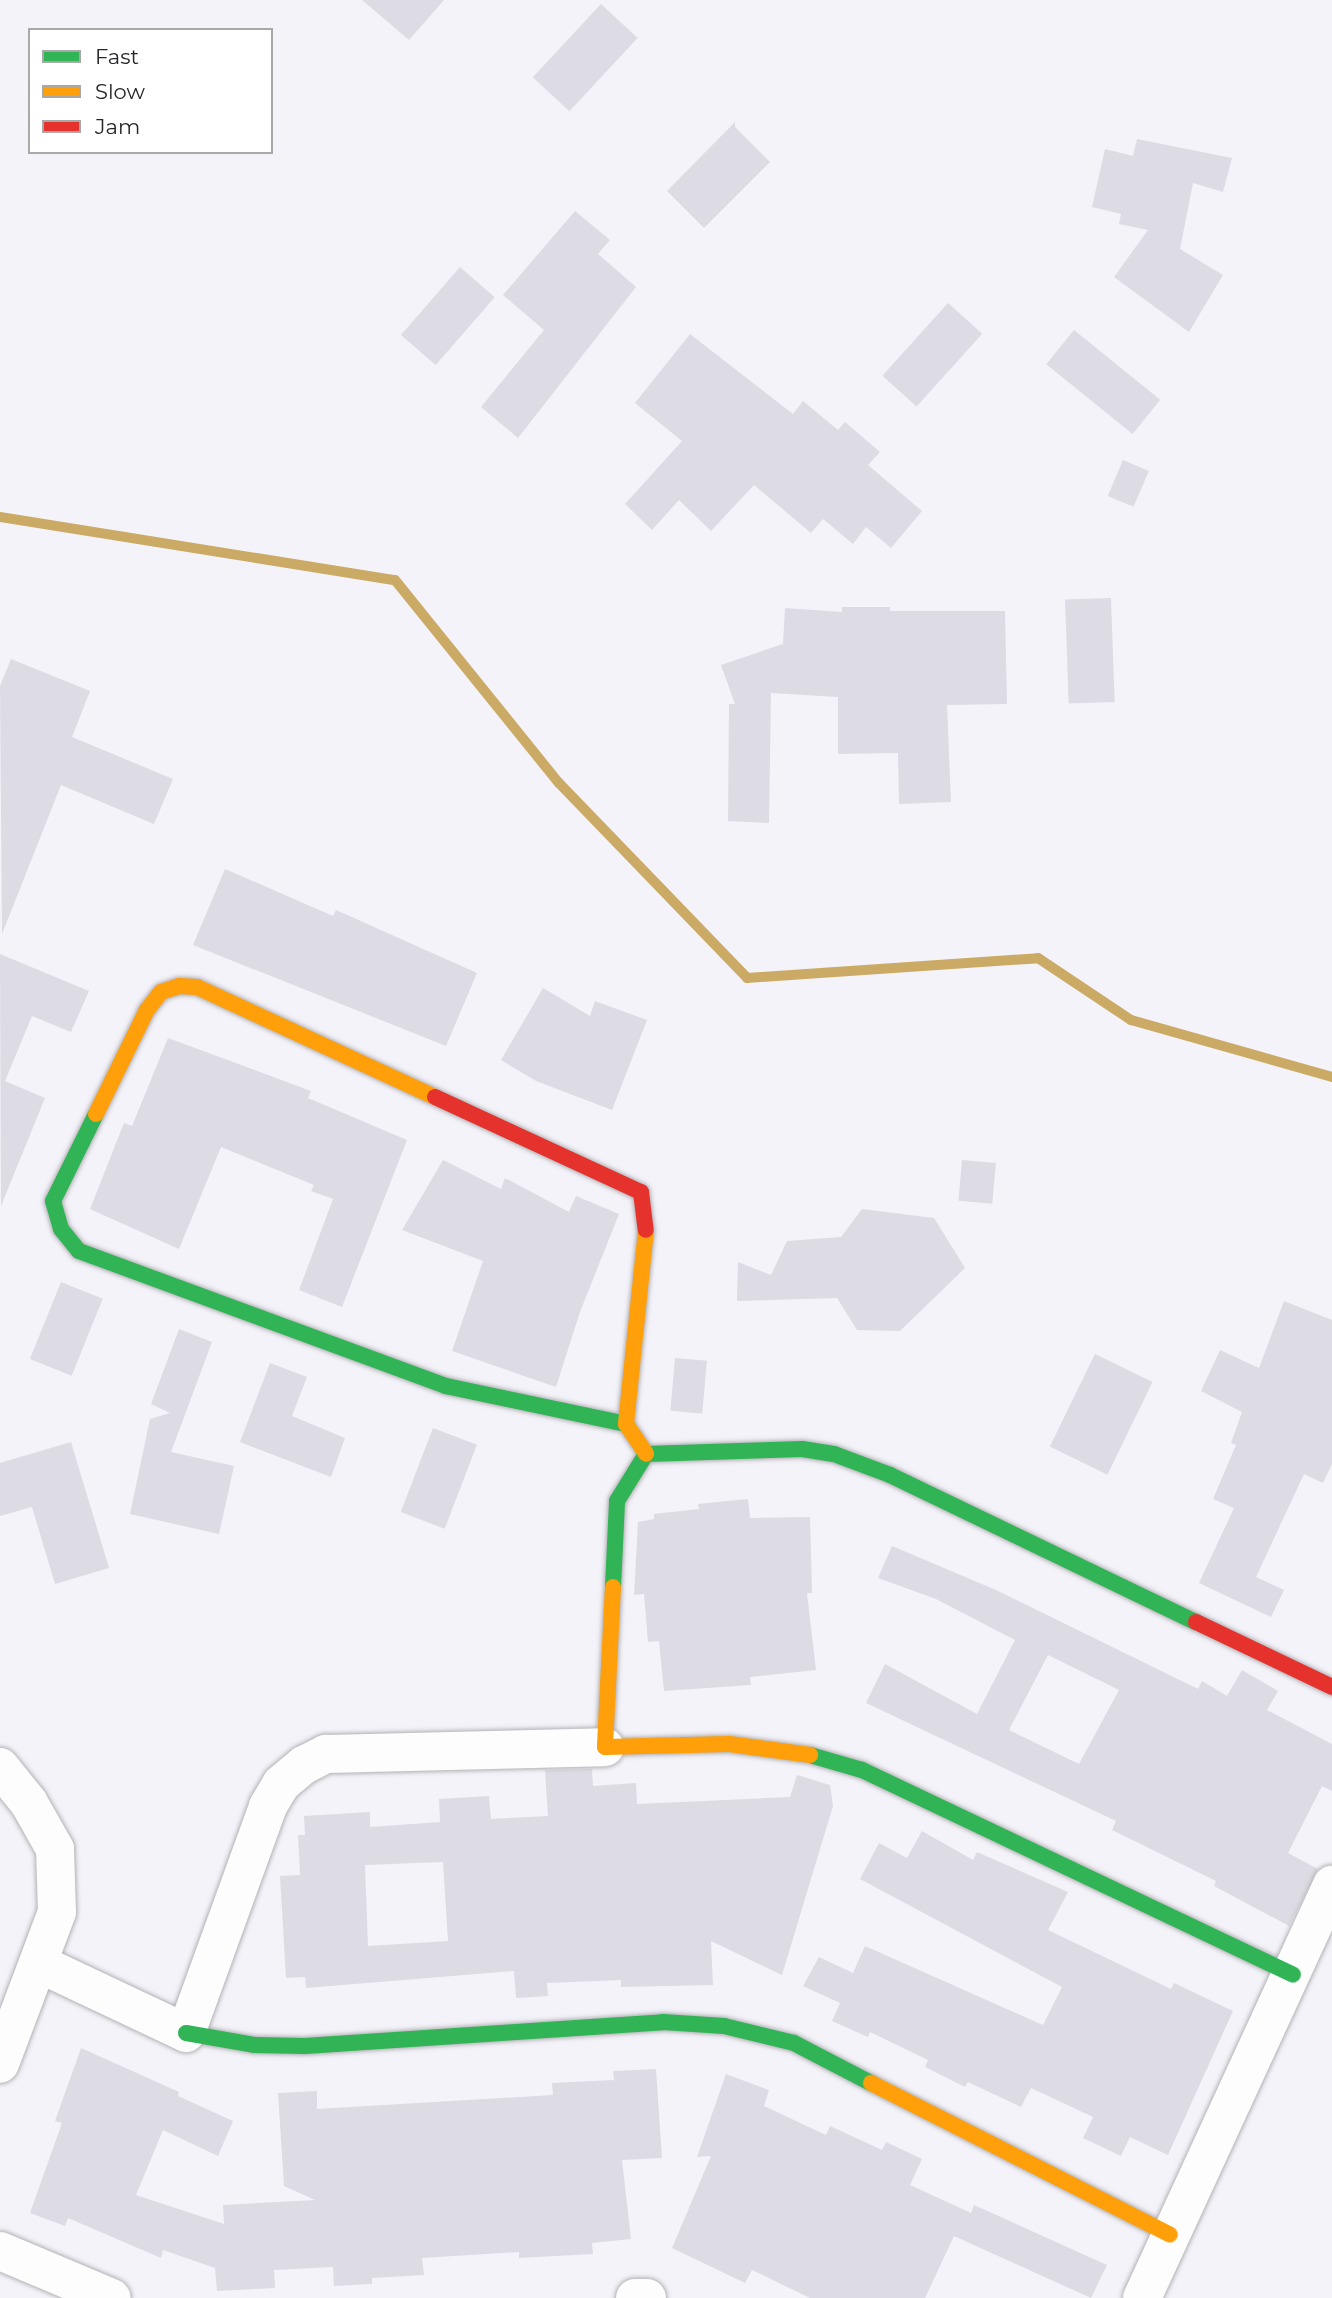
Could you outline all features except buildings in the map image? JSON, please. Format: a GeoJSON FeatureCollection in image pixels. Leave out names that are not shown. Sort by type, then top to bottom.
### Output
{"type":"FeatureCollection","features":[{"type":"Feature","properties":{"kind":"street"},"geometry":{"type":"LineString","coordinates":[[626,1424],[446,1386],[79,1251],[61,1229],[53,1201],[148,1010],[161,992],[179,986],[197,987],[641,1192],[647,1243],[626,1424],[646,1454]]}},
{"type":"Feature","properties":{"kind":"street"},"geometry":{"type":"LineString","coordinates":[[646,1454],[802,1449],[834,1454],[890,1475],[1332,1687]]}},
{"type":"Feature","properties":{"kind":"street"},"geometry":{"type":"LineString","coordinates":[[606,1747],[617,1501],[646,1454]]}},
{"type":"Feature","properties":{"kind":"street"},"geometry":{"type":"LineString","coordinates":[[186,2033],[268,1806],[281,1784],[304,1765],[326,1754],[729,1744],[800,1752],[862,1770],[1293,1975]]}},
{"type":"Feature","properties":{"kind":"street"},"geometry":{"type":"LineString","coordinates":[[0,1766],[29,1803],[55,1849],[57,1912],[40,1964],[0,2064]]}},
{"type":"Feature","properties":{"kind":"street"},"geometry":{"type":"LineString","coordinates":[[1142,2298],[1293,1975],[1332,1885]]}},
{"type":"Feature","properties":{"kind":"street"},"geometry":{"type":"LineString","coordinates":[[40,1964],[186,2033],[254,2045],[305,2046],[663,2022],[724,2026],[794,2043],[1170,2235]]}},
{"type":"Feature","properties":{"kind":"street"},"geometry":{"type":"LineString","coordinates":[[0,2250],[112,2298]]}},
{"type":"Feature","properties":{"kind":"street"},"geometry":{"type":"LineString","coordinates":[[635,2298],[648,2298]]}},
{"type":"Feature","properties":{"kind":"waterway"},"geometry":{"type":"LineString","coordinates":[[0,517],[395,580],[559,783],[747,978],[1038,958],[1131,1020],[1332,1077]]}},
{"type":"Feature","properties":{"kind":"traffic: fast"},"geometry":{"type":"LineString","coordinates":[[96,1114],[53,1201],[61,1229],[79,1251],[446,1386],[626,1424]]}},
{"type":"Feature","properties":{"kind":"traffic: fast"},"geometry":{"type":"LineString","coordinates":[[613,1587],[617,1501],[646,1454],[802,1449],[834,1454],[890,1475],[1196,1622]]}},
{"type":"Feature","properties":{"kind":"traffic: fast"},"geometry":{"type":"LineString","coordinates":[[810,1755],[862,1770],[1293,1975]]}},
{"type":"Feature","properties":{"kind":"traffic: fast"},"geometry":{"type":"LineString","coordinates":[[186,2033],[254,2045],[305,2046],[663,2022],[724,2026],[794,2043],[871,2083]]}},
{"type":"Feature","properties":{"kind":"traffic: slow"},"geometry":{"type":"LineString","coordinates":[[96,1114],[147,1010],[161,992],[179,986],[197,987],[435,1097]]}},
{"type":"Feature","properties":{"kind":"traffic: slow"},"geometry":{"type":"LineString","coordinates":[[646,1230],[626,1424],[646,1454]]}},
{"type":"Feature","properties":{"kind":"traffic: slow"},"geometry":{"type":"LineString","coordinates":[[613,1587],[605,1747],[729,1744],[810,1755]]}},
{"type":"Feature","properties":{"kind":"traffic: slow"},"geometry":{"type":"LineString","coordinates":[[871,2083],[1170,2235]]}},
{"type":"Feature","properties":{"kind":"traffic: jam"},"geometry":{"type":"LineString","coordinates":[[435,1097],[641,1192],[646,1230]]}},
{"type":"Feature","properties":{"kind":"traffic: jam"},"geometry":{"type":"LineString","coordinates":[[1196,1622],[1332,1687]]}}]}
